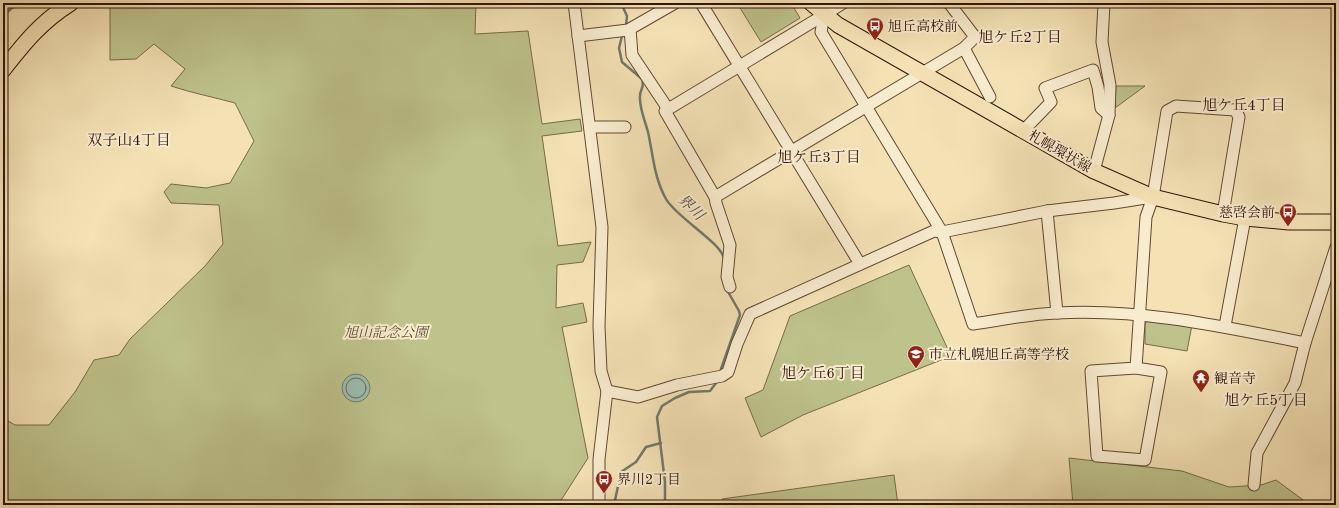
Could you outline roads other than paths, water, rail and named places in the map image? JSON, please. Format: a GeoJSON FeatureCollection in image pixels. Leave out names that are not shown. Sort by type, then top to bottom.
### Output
{"type":"FeatureCollection","features":[{"type":"Feature","properties":{"kind":"main road"},"geometry":{"type":"LineString","coordinates":[[3,70],[37,28],[53,14],[71,3]]}},
{"type":"Feature","properties":{"kind":"main road","name":"札幌環状線"},"geometry":{"type":"LineString","coordinates":[[811,3],[838,25],[1094,171],[1153,196],[1223,214],[1245,218],[1289,222],[1336,222]]}},
{"type":"Feature","properties":{"kind":"street"},"geometry":{"type":"LineString","coordinates":[[574,3],[602,227],[599,326],[601,371],[607,391],[599,459],[599,505]]}},
{"type":"Feature","properties":{"kind":"street"},"geometry":{"type":"LineString","coordinates":[[578,36],[630,29],[675,3]]}},
{"type":"Feature","properties":{"kind":"street"},"geometry":{"type":"LineString","coordinates":[[701,3],[860,264]]}},
{"type":"Feature","properties":{"kind":"street"},"geometry":{"type":"LineString","coordinates":[[730,287],[727,277],[730,245],[715,197],[665,111],[844,3]]}},
{"type":"Feature","properties":{"kind":"street"},"geometry":{"type":"LineString","coordinates":[[715,197],[964,48],[975,38],[949,3]]}},
{"type":"Feature","properties":{"kind":"street"},"geometry":{"type":"LineString","coordinates":[[1094,171],[1109,115],[1110,85],[1102,42],[1104,3]]}},
{"type":"Feature","properties":{"kind":"street"},"geometry":{"type":"LineString","coordinates":[[824,15],[821,32],[942,232],[973,324],[1057,313],[1141,314],[1224,326],[1305,343]]}},
{"type":"Feature","properties":{"kind":"street"},"geometry":{"type":"LineString","coordinates":[[630,29],[632,55],[668,109]]}},
{"type":"Feature","properties":{"kind":"street"},"geometry":{"type":"LineString","coordinates":[[964,48],[990,97]]}},
{"type":"Feature","properties":{"kind":"street"},"geometry":{"type":"LineString","coordinates":[[1024,130],[1051,102],[1045,88],[1093,70],[1098,87],[1101,108],[1109,115]]}},
{"type":"Feature","properties":{"kind":"street"},"geometry":{"type":"LineString","coordinates":[[1136,368],[1141,314],[1146,217],[1153,196],[1167,111],[1176,106],[1235,110],[1239,117],[1223,214]]}},
{"type":"Feature","properties":{"kind":"street"},"geometry":{"type":"LineString","coordinates":[[590,127],[625,127]]}},
{"type":"Feature","properties":{"kind":"street"},"geometry":{"type":"LineString","coordinates":[[607,391],[638,397],[677,385],[722,376],[728,372],[737,344],[750,314],[934,232],[942,232],[1047,211],[1114,203],[1153,196]]}},
{"type":"Feature","properties":{"kind":"street"},"geometry":{"type":"LineString","coordinates":[[1047,211],[1057,313]]}},
{"type":"Feature","properties":{"kind":"street"},"geometry":{"type":"LineString","coordinates":[[1224,326],[1245,218]]}},
{"type":"Feature","properties":{"kind":"street"},"geometry":{"type":"LineString","coordinates":[[1254,485],[1257,453],[1295,383],[1305,343],[1332,277],[1336,247]]}},
{"type":"Feature","properties":{"kind":"street"},"geometry":{"type":"LineString","coordinates":[[1136,368],[1161,372],[1145,460],[1097,456],[1091,371],[1136,368]]}},
{"type":"Feature","properties":{"kind":"water"},"geometry":{"type":"Polygon","coordinates":[[[356,374],[366,378],[370,388],[366,398],[356,402],[346,398],[342,388],[346,378],[356,374]]]}},
{"type":"Feature","properties":{"kind":"waterway"},"geometry":{"type":"LineString","coordinates":[[3,15],[19,3]]}},
{"type":"Feature","properties":{"kind":"waterway","name":"界川"},"geometry":{"type":"LineString","coordinates":[[621,3],[627,16],[626,26]]}},
{"type":"Feature","properties":{"kind":"waterway","name":"界川"},"geometry":{"type":"LineString","coordinates":[[622,36],[619,48],[622,62],[642,79],[643,82],[640,94],[640,105],[648,132],[656,174],[662,191],[666,199],[679,214],[708,238],[716,246],[724,259]]}},
{"type":"Feature","properties":{"kind":"waterway","name":"界川"},"geometry":{"type":"LineString","coordinates":[[721,369],[740,315],[727,290]]}},
{"type":"Feature","properties":{"kind":"waterway","name":"界川"},"geometry":{"type":"LineString","coordinates":[[665,505],[665,482],[657,417],[662,406],[675,398],[689,392],[710,391],[716,383]]}},
{"type":"Feature","properties":{"kind":"waterway"},"geometry":{"type":"LineString","coordinates":[[614,505],[621,472],[636,462],[646,447],[661,443]]}},
{"type":"Feature","properties":{"kind":"place","name":"旭丘高校前"},"geometry":{"type":"Point","coordinates":[875,41]}},
{"type":"Feature","properties":{"kind":"place","name":"慈啓会前"},"geometry":{"type":"Point","coordinates":[1288,227]}},
{"type":"Feature","properties":{"kind":"place","name":"市立札幌旭丘高等学校"},"geometry":{"type":"Point","coordinates":[916,369]}},
{"type":"Feature","properties":{"kind":"place","name":"観音寺"},"geometry":{"type":"Point","coordinates":[1201,393]}},
{"type":"Feature","properties":{"kind":"place","name":"界川2丁目"},"geometry":{"type":"Point","coordinates":[604,494]}},
{"type":"Feature","properties":{"kind":"district","name":"旭ケ丘2丁目"},"geometry":{"type":"Point","coordinates":[1020,37]}},
{"type":"Feature","properties":{"kind":"district","name":"旭ケ丘4丁目"},"geometry":{"type":"Point","coordinates":[1244,105]}},
{"type":"Feature","properties":{"kind":"district","name":"双子山4丁目"},"geometry":{"type":"Point","coordinates":[129,140]}},
{"type":"Feature","properties":{"kind":"district","name":"旭ケ丘3丁目"},"geometry":{"type":"Point","coordinates":[819,157]}},
{"type":"Feature","properties":{"kind":"district","name":"旭ケ丘6丁目"},"geometry":{"type":"Point","coordinates":[823,373]}},
{"type":"Feature","properties":{"kind":"district","name":"旭ケ丘5丁目"},"geometry":{"type":"Point","coordinates":[1266,400]}},
{"type":"Feature","properties":{"kind":"park label","name":"旭山記念公園"},"geometry":{"type":"Point","coordinates":[386,332]}}]}
